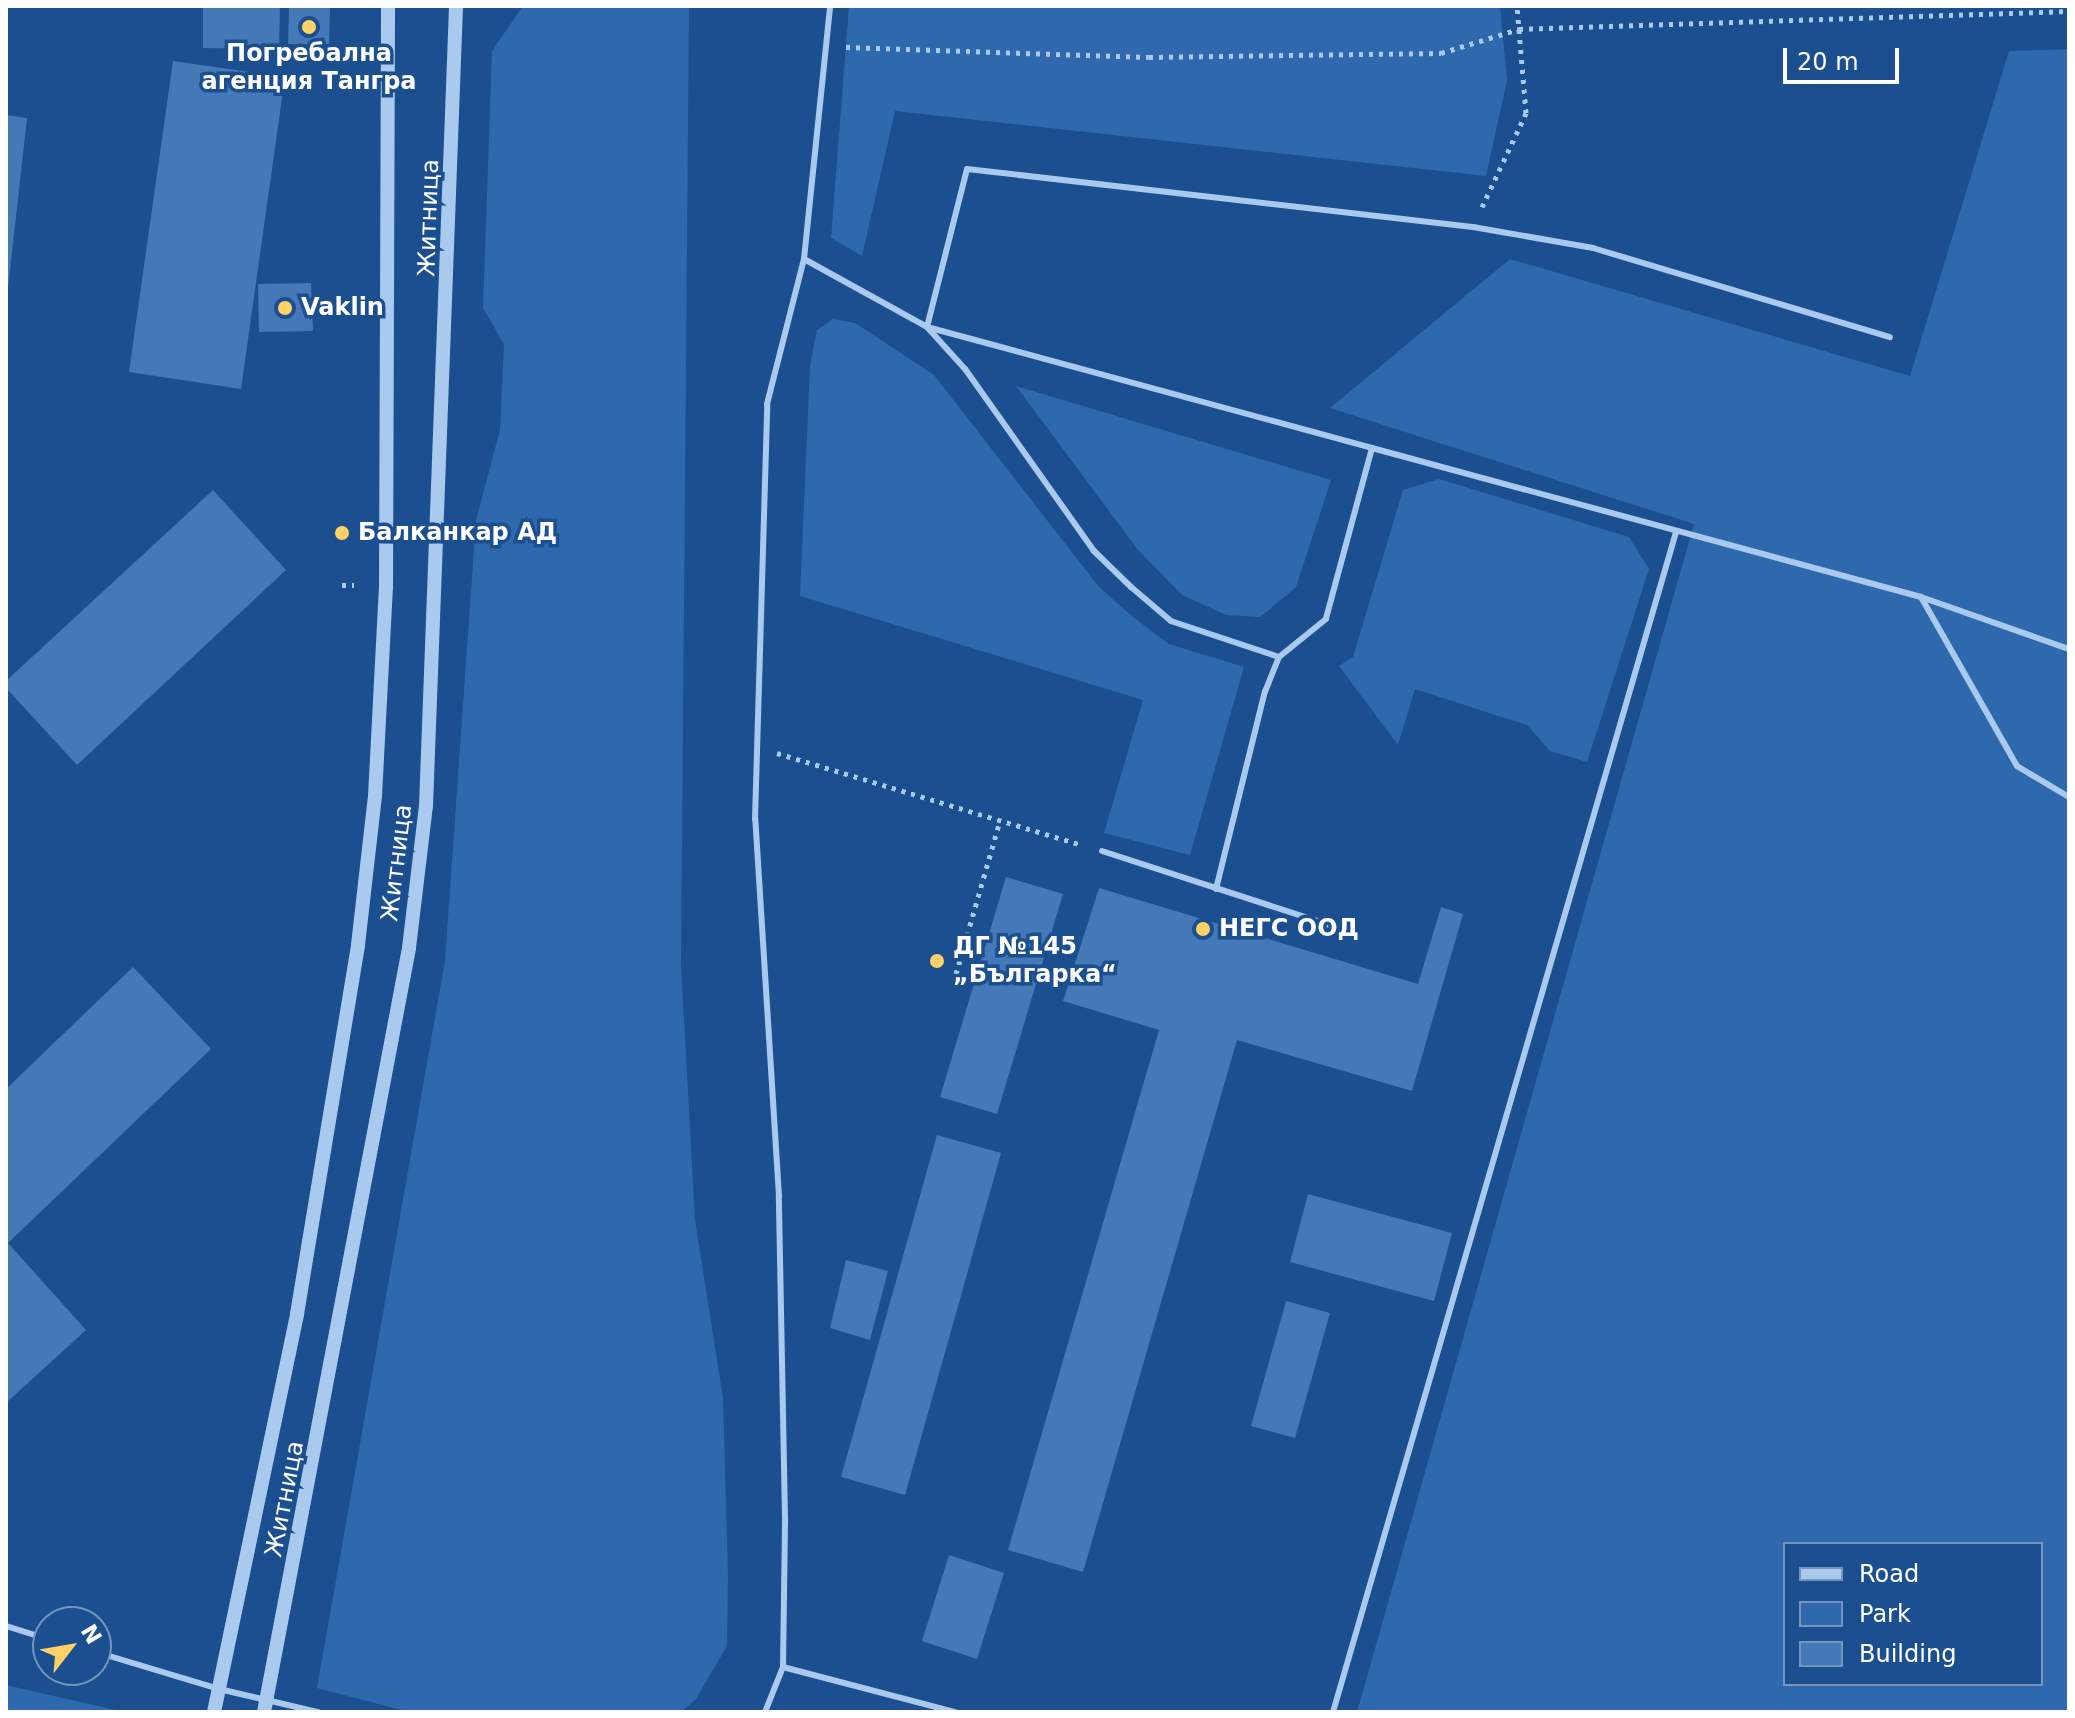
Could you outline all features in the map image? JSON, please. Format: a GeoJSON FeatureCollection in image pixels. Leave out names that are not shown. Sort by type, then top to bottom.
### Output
{"type":"FeatureCollection","features":[{"type":"Feature","properties":{"kind":"street","name":"Житница"},"geometry":{"type":"LineString","coordinates":[[214,1712],[297,1314],[358,945],[375,796],[386,588],[388,6]]}},
{"type":"Feature","properties":{"kind":"street","name":"Житница"},"geometry":{"type":"LineString","coordinates":[[265,1707],[409,948],[426,806],[456,6]]}},
{"type":"Feature","properties":{"kind":"lane"},"geometry":{"type":"LineString","coordinates":[[765,1712],[783,1667],[779,1196],[755,819],[767,404],[804,259],[830,6]]}},
{"type":"Feature","properties":{"kind":"lane"},"geometry":{"type":"LineString","coordinates":[[927,327],[967,169],[1473,227],[1593,248],[1890,337]]}},
{"type":"Feature","properties":{"kind":"lane"},"geometry":{"type":"LineString","coordinates":[[804,259],[927,327],[1921,597],[2069,649]]}},
{"type":"Feature","properties":{"kind":"lane"},"geometry":{"type":"LineString","coordinates":[[927,327],[965,369],[1094,551],[1131,587],[1171,621],[1279,657]]}},
{"type":"Feature","properties":{"kind":"lane"},"geometry":{"type":"LineString","coordinates":[[1216,889],[1265,691],[1279,657],[1326,619],[1372,448]]}},
{"type":"Feature","properties":{"kind":"lane"},"geometry":{"type":"LineString","coordinates":[[1333,1712],[1676,532]]}},
{"type":"Feature","properties":{"kind":"lane"},"geometry":{"type":"LineString","coordinates":[[1921,597],[2017,766],[2069,797]]}},
{"type":"Feature","properties":{"kind":"lane"},"geometry":{"type":"LineString","coordinates":[[1102,851],[1333,926]]}},
{"type":"Feature","properties":{"kind":"lane"},"geometry":{"type":"LineString","coordinates":[[6,1626],[32,1634]]}},
{"type":"Feature","properties":{"kind":"lane"},"geometry":{"type":"LineString","coordinates":[[112,1657],[219,1689],[265,1707],[318,1712]]}},
{"type":"Feature","properties":{"kind":"lane"},"geometry":{"type":"LineString","coordinates":[[783,1667],[955,1712]]}},
{"type":"Feature","properties":{"kind":"path"},"geometry":{"type":"LineString","coordinates":[[1473,227],[1526,113],[1517,6]]}},
{"type":"Feature","properties":{"kind":"path"},"geometry":{"type":"LineString","coordinates":[[826,46],[1149,57],[1426,54],[1519,29],[2069,11]]}},
{"type":"Feature","properties":{"kind":"path"},"geometry":{"type":"LineString","coordinates":[[342,585],[354,585]]}},
{"type":"Feature","properties":{"kind":"path"},"geometry":{"type":"LineString","coordinates":[[792,757],[1102,851]]}},
{"type":"Feature","properties":{"kind":"path"},"geometry":{"type":"LineString","coordinates":[[956,974],[1000,821]]}},
{"type":"Feature","properties":{"kind":"green space"},"geometry":{"type":"Polygon","coordinates":[[[523,6],[689,6],[681,966],[695,1220],[723,1398],[728,1575],[727,1646],[696,1699],[681,1712],[409,1712],[317,1688],[445,961],[476,520],[500,430],[504,344],[483,308],[492,51],[523,6]]]}},
{"type":"Feature","properties":{"kind":"green space"},"geometry":{"type":"Polygon","coordinates":[[[849,6],[1500,6],[1507,81],[1486,176],[895,111],[862,256],[831,238],[849,6]]]}},
{"type":"Feature","properties":{"kind":"green space"},"geometry":{"type":"Polygon","coordinates":[[[2069,49],[2069,1712],[1357,1712],[1694,524],[1330,408],[1510,259],[1910,376],[2009,51],[2069,49]]]}},
{"type":"Feature","properties":{"kind":"green space"},"geometry":{"type":"Polygon","coordinates":[[[833,319],[855,323],[934,375],[1099,587],[1133,617],[1169,644],[1244,667],[1190,855],[1104,833],[1143,700],[800,596],[810,366],[817,330],[833,319]]]}},
{"type":"Feature","properties":{"kind":"green space"},"geometry":{"type":"Polygon","coordinates":[[[1016,386],[1331,480],[1296,587],[1260,617],[1226,615],[1182,595],[1138,550],[1016,386]]]}},
{"type":"Feature","properties":{"kind":"green space"},"geometry":{"type":"Polygon","coordinates":[[[1439,479],[1629,537],[1649,569],[1587,762],[1550,751],[1527,725],[1415,689],[1398,745],[1339,666],[1353,657],[1403,490],[1439,479]]]}},
{"type":"Feature","properties":{"kind":"green space"},"geometry":{"type":"Polygon","coordinates":[[[6,1685],[124,1712],[6,1712],[6,1685]]]}},
{"type":"Feature","properties":{"kind":"building"},"geometry":{"type":"Polygon","coordinates":[[[203,6],[280,6],[279,49],[203,48],[203,6]]]}},
{"type":"Feature","properties":{"kind":"building"},"geometry":{"type":"Polygon","coordinates":[[[289,7],[330,7],[329,45],[288,44],[289,7]]]}},
{"type":"Feature","properties":{"kind":"building"},"geometry":{"type":"Polygon","coordinates":[[[173,61],[285,77],[241,389],[129,372],[173,61]]]}},
{"type":"Feature","properties":{"kind":"building"},"geometry":{"type":"Polygon","coordinates":[[[6,115],[27,118],[8,288],[6,287],[6,115]]]}},
{"type":"Feature","properties":{"kind":"building","name":"Vaklin"},"geometry":{"type":"Polygon","coordinates":[[[311,283],[313,331],[259,332],[258,284],[311,283]]]}},
{"type":"Feature","properties":{"kind":"building"},"geometry":{"type":"Polygon","coordinates":[[[213,490],[286,570],[77,765],[6,688],[6,681],[213,490]]]}},
{"type":"Feature","properties":{"kind":"building"},"geometry":{"type":"Polygon","coordinates":[[[1006,877],[1063,894],[997,1114],[940,1097],[1006,877]]]}},
{"type":"Feature","properties":{"kind":"building"},"geometry":{"type":"Polygon","coordinates":[[[1099,888],[1418,984],[1441,907],[1463,914],[1412,1091],[1237,1040],[1083,1572],[1008,1550],[1159,1030],[1063,1001],[1099,888]]]}},
{"type":"Feature","properties":{"kind":"building"},"geometry":{"type":"Polygon","coordinates":[[[133,967],[211,1049],[8,1243],[6,1089],[133,967]]]}},
{"type":"Feature","properties":{"kind":"building"},"geometry":{"type":"Polygon","coordinates":[[[937,1135],[1001,1153],[905,1495],[841,1477],[937,1135]]]}},
{"type":"Feature","properties":{"kind":"building"},"geometry":{"type":"Polygon","coordinates":[[[1308,1194],[1452,1233],[1434,1301],[1290,1262],[1308,1194]]]}},
{"type":"Feature","properties":{"kind":"building"},"geometry":{"type":"Polygon","coordinates":[[[8,1243],[86,1330],[6,1403],[6,1245],[8,1243]]]}},
{"type":"Feature","properties":{"kind":"building"},"geometry":{"type":"Polygon","coordinates":[[[846,1260],[888,1271],[870,1340],[830,1328],[846,1260]]]}},
{"type":"Feature","properties":{"kind":"building"},"geometry":{"type":"Polygon","coordinates":[[[1286,1301],[1330,1313],[1295,1438],[1251,1426],[1286,1301]]]}},
{"type":"Feature","properties":{"kind":"building"},"geometry":{"type":"Polygon","coordinates":[[[949,1555],[1004,1573],[977,1659],[922,1641],[949,1555]]]}},
{"type":"Feature","properties":{"kind":"place","name":"Погребална агенция Тангра"},"geometry":{"type":"Point","coordinates":[309,27]}},
{"type":"Feature","properties":{"kind":"place","name":"Vaklin"},"geometry":{"type":"Point","coordinates":[285,308]}},
{"type":"Feature","properties":{"kind":"place","name":"Балканкар АД"},"geometry":{"type":"Point","coordinates":[342,533]}},
{"type":"Feature","properties":{"kind":"place","name":"НЕГС ООД"},"geometry":{"type":"Point","coordinates":[1203,929]}},
{"type":"Feature","properties":{"kind":"place","name":"ДГ №145 „Българка“"},"geometry":{"type":"Point","coordinates":[937,961]}}]}
